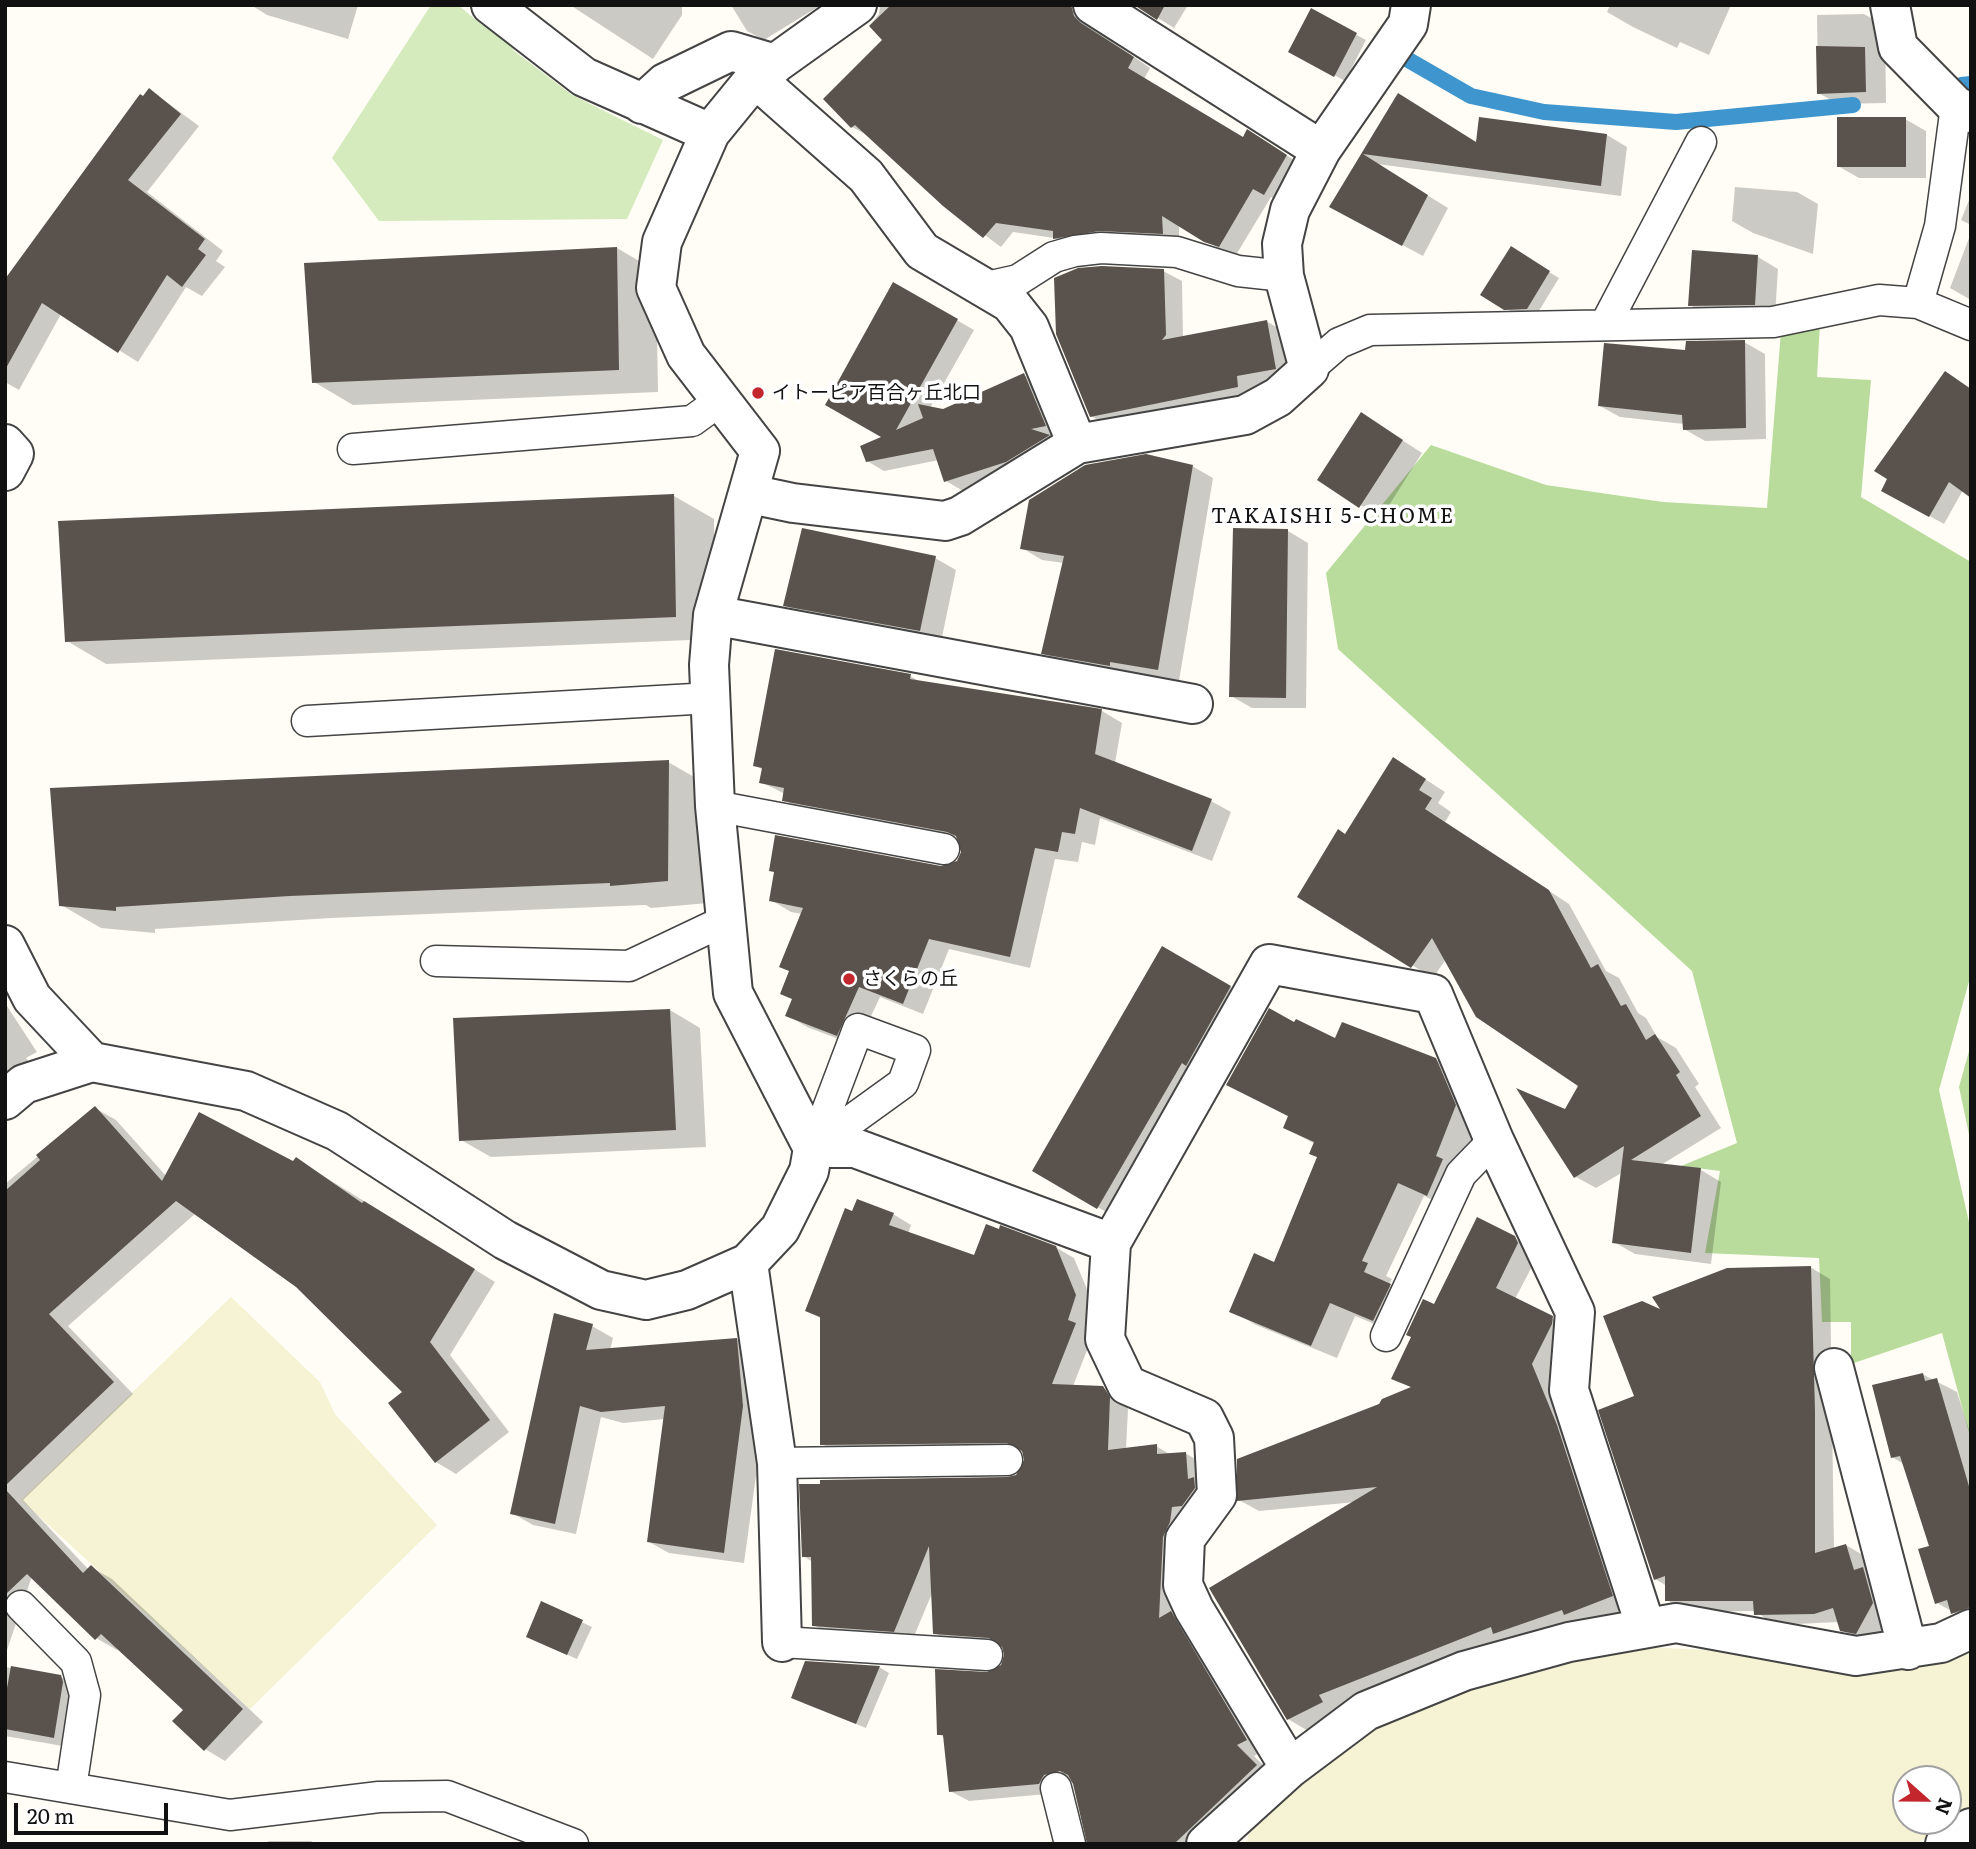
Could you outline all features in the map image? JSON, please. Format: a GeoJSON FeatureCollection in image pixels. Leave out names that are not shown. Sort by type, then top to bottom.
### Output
{"type":"FeatureCollection","features":[{"type":"Feature","properties":{"kind":"street"},"geometry":{"type":"LineString","coordinates":[[491,5],[584,77],[710,133]]}},
{"type":"Feature","properties":{"kind":"street"},"geometry":{"type":"LineString","coordinates":[[5,1100],[24,1084],[92,1062],[246,1091],[337,1131],[505,1240],[601,1290],[646,1300],[687,1290],[748,1263],[780,1229],[809,1171],[813,1148],[733,993],[715,806],[709,665],[713,615],[750,494],[760,451],[686,355],[656,288],[662,242],[710,133],[765,71],[857,5]]}},
{"type":"Feature","properties":{"kind":"street"},"geometry":{"type":"LineString","coordinates":[[1093,5],[1321,150]]}},
{"type":"Feature","properties":{"kind":"street"},"geometry":{"type":"LineString","coordinates":[[750,494],[793,503],[945,521],[960,516],[1077,444],[1245,415],[1278,397],[1309,369],[1284,276],[1282,244],[1290,210],[1321,150],[1408,24],[1411,5]]}},
{"type":"Feature","properties":{"kind":"street"},"geometry":{"type":"LineString","coordinates":[[1890,5],[1898,47],[1963,109]]}},
{"type":"Feature","properties":{"kind":"street"},"geometry":{"type":"LineString","coordinates":[[642,104],[665,83],[732,51],[765,71],[866,176],[922,251],[1010,303],[1030,327],[1077,444]]}},
{"type":"Feature","properties":{"kind":"street"},"geometry":{"type":"LineString","coordinates":[[5,444],[14,454],[5,471]]}},
{"type":"Feature","properties":{"kind":"street"},"geometry":{"type":"LineString","coordinates":[[713,615],[1193,704]]}},
{"type":"Feature","properties":{"kind":"street"},"geometry":{"type":"LineString","coordinates":[[5,945],[32,998],[92,1062]]}},
{"type":"Feature","properties":{"kind":"street"},"geometry":{"type":"LineString","coordinates":[[1290,1768],[1194,1609],[1183,1585],[1185,1539],[1217,1495],[1214,1438],[1204,1418],[1127,1385],[1105,1339],[1111,1243],[1269,964],[1433,994],[1494,1140],[1575,1312],[1569,1390],[1646,1628]]}},
{"type":"Feature","properties":{"kind":"street"},"geometry":{"type":"LineString","coordinates":[[813,1148],[855,1148],[1111,1243]]}},
{"type":"Feature","properties":{"kind":"street"},"geometry":{"type":"LineString","coordinates":[[748,1263],[777,1463],[782,1642]]}},
{"type":"Feature","properties":{"kind":"street"},"geometry":{"type":"LineString","coordinates":[[1834,1368],[1908,1650]]}},
{"type":"Feature","properties":{"kind":"street"},"geometry":{"type":"LineString","coordinates":[[1206,1844],[1290,1768],[1366,1711],[1464,1671],[1569,1642],[1676,1623],[1856,1656],[1941,1643],[1971,1629]]}},
{"type":"Feature","properties":{"kind":"street"},"geometry":{"type":"LineString","coordinates":[[1945,1844],[1971,1828]]}},
{"type":"Feature","properties":{"kind":"lane"},"geometry":{"type":"LineString","coordinates":[[1918,303],[1940,226],[1963,109]]}},
{"type":"Feature","properties":{"kind":"lane"},"geometry":{"type":"LineString","coordinates":[[1605,325],[1701,142]]}},
{"type":"Feature","properties":{"kind":"lane"},"geometry":{"type":"LineString","coordinates":[[987,288],[1018,280],[1054,257],[1075,250],[1101,248],[1177,252],[1238,271],[1284,276]]}},
{"type":"Feature","properties":{"kind":"lane"},"geometry":{"type":"LineString","coordinates":[[1309,369],[1339,343],[1370,330],[1773,322],[1879,300],[1918,303],[1971,325]]}},
{"type":"Feature","properties":{"kind":"lane"},"geometry":{"type":"LineString","coordinates":[[353,449],[692,421],[721,400]]}},
{"type":"Feature","properties":{"kind":"lane"},"geometry":{"type":"LineString","coordinates":[[306,721],[711,698]]}},
{"type":"Feature","properties":{"kind":"lane"},"geometry":{"type":"LineString","coordinates":[[715,806],[944,849]]}},
{"type":"Feature","properties":{"kind":"lane"},"geometry":{"type":"LineString","coordinates":[[436,961],[629,966],[726,920]]}},
{"type":"Feature","properties":{"kind":"lane"},"geometry":{"type":"LineString","coordinates":[[1386,1336],[1461,1174],[1494,1140]]}},
{"type":"Feature","properties":{"kind":"lane"},"geometry":{"type":"LineString","coordinates":[[777,1463],[1007,1460]]}},
{"type":"Feature","properties":{"kind":"lane"},"geometry":{"type":"LineString","coordinates":[[21,1606],[76,1662],[85,1695],[71,1788]]}},
{"type":"Feature","properties":{"kind":"lane"},"geometry":{"type":"LineString","coordinates":[[782,1642],[987,1655]]}},
{"type":"Feature","properties":{"kind":"lane"},"geometry":{"type":"LineString","coordinates":[[5,1777],[230,1815],[379,1797],[447,1796],[573,1844]]}},
{"type":"Feature","properties":{"kind":"lane"},"geometry":{"type":"LineString","coordinates":[[1056,1788],[1070,1844]]}},
{"type":"Feature","properties":{"kind":"shaded area"},"geometry":{"type":"Polygon","coordinates":[[[231,1297],[320,1382],[335,1414],[437,1525],[250,1709],[21,1500],[231,1297]]]}},
{"type":"Feature","properties":{"kind":"shaded area"},"geometry":{"type":"Polygon","coordinates":[[[1649,1647],[1928,1662],[1971,1654],[1971,1810],[1962,1816],[1962,1765],[1892,1765],[1892,1835],[1931,1835],[1916,1844],[1247,1844],[1250,1820],[1371,1722],[1570,1656],[1649,1647]]]}},
{"type":"Feature","properties":{"kind":"green space"},"geometry":{"type":"Polygon","coordinates":[[[431,5],[458,5],[482,25],[489,18],[520,41],[513,50],[572,95],[663,140],[627,219],[379,221],[332,158],[431,5]]]}},
{"type":"Feature","properties":{"kind":"green space"},"geometry":{"type":"Polygon","coordinates":[[[1820,323],[1817,377],[1871,380],[1861,497],[1971,562],[1971,974],[1939,1090],[1971,1231],[1971,1440],[1942,1333],[1851,1364],[1851,1322],[1822,1322],[1819,1258],[1705,1253],[1720,1171],[1681,1166],[1737,1143],[1692,971],[1338,649],[1326,573],[1431,445],[1546,485],[1663,502],[1767,508],[1781,331],[1820,323]]]}},
{"type":"Feature","properties":{"kind":"green space"},"geometry":{"type":"Polygon","coordinates":[[[1971,1044],[1971,1144],[1959,1087],[1971,1044]]]}},
{"type":"Feature","properties":{"kind":"building"},"geometry":{"type":"Polygon","coordinates":[[[891,5],[1071,5],[1074,16],[1081,23],[1134,57],[1128,68],[1243,137],[1247,129],[1287,155],[1264,195],[1253,189],[1219,247],[1204,242],[1162,216],[1163,234],[1099,231],[1053,239],[1053,231],[996,223],[983,238],[943,206],[855,125],[851,128],[823,99],[882,40],[869,26],[891,5]]]}},
{"type":"Feature","properties":{"kind":"building"},"geometry":{"type":"Polygon","coordinates":[[[1134,5],[1165,5],[1157,20],[1134,5]]]}},
{"type":"Feature","properties":{"kind":"building"},"geometry":{"type":"Polygon","coordinates":[[[1311,8],[1357,33],[1334,77],[1288,52],[1311,8]]]}},
{"type":"Feature","properties":{"kind":"building"},"geometry":{"type":"Polygon","coordinates":[[[1816,46],[1865,47],[1866,92],[1817,94],[1816,46]]]}},
{"type":"Feature","properties":{"kind":"building"},"geometry":{"type":"Polygon","coordinates":[[[149,88],[181,114],[128,180],[205,239],[198,249],[206,255],[182,287],[167,275],[118,353],[42,303],[5,370],[5,279],[140,94],[143,96],[149,88]]]}},
{"type":"Feature","properties":{"kind":"building"},"geometry":{"type":"Polygon","coordinates":[[[1398,93],[1476,142],[1479,117],[1607,134],[1601,186],[1363,154],[1428,195],[1402,246],[1329,207],[1398,93]]]}},
{"type":"Feature","properties":{"kind":"building"},"geometry":{"type":"Polygon","coordinates":[[[1837,117],[1906,117],[1906,167],[1837,167],[1837,117]]]}},
{"type":"Feature","properties":{"kind":"building"},"geometry":{"type":"Polygon","coordinates":[[[1511,246],[1550,271],[1527,309],[1504,310],[1480,295],[1511,246]]]}},
{"type":"Feature","properties":{"kind":"building"},"geometry":{"type":"Polygon","coordinates":[[[617,247],[619,370],[312,383],[304,263],[617,247]]]}},
{"type":"Feature","properties":{"kind":"building"},"geometry":{"type":"Polygon","coordinates":[[[1692,250],[1758,255],[1755,305],[1688,306],[1692,250]]]}},
{"type":"Feature","properties":{"kind":"building"},"geometry":{"type":"Polygon","coordinates":[[[1102,266],[1164,269],[1166,335],[1162,340],[1267,320],[1276,369],[1237,376],[1238,387],[1090,417],[1056,334],[1054,278],[1078,268],[1102,266]]]}},
{"type":"Feature","properties":{"kind":"building"},"geometry":{"type":"Polygon","coordinates":[[[893,282],[958,319],[896,430],[923,418],[918,404],[943,409],[1024,373],[1046,426],[1031,429],[1050,435],[1006,462],[944,482],[933,449],[866,462],[860,446],[881,437],[825,405],[893,282]]]}},
{"type":"Feature","properties":{"kind":"building"},"geometry":{"type":"Polygon","coordinates":[[[1745,340],[1746,428],[1683,430],[1682,415],[1598,406],[1604,343],[1685,350],[1686,341],[1745,340]]]}},
{"type":"Feature","properties":{"kind":"building"},"geometry":{"type":"Polygon","coordinates":[[[1945,371],[1971,389],[1971,498],[1949,482],[1929,517],[1881,491],[1887,479],[1874,471],[1945,371]]]}},
{"type":"Feature","properties":{"kind":"building"},"geometry":{"type":"Polygon","coordinates":[[[1361,412],[1403,440],[1359,508],[1317,480],[1361,412]]]}},
{"type":"Feature","properties":{"kind":"building"},"geometry":{"type":"Polygon","coordinates":[[[1146,454],[1193,465],[1158,670],[1110,662],[1110,666],[1041,654],[1064,556],[1020,549],[1029,500],[1085,465],[1146,454]]]}},
{"type":"Feature","properties":{"kind":"building"},"geometry":{"type":"Polygon","coordinates":[[[674,494],[676,617],[65,642],[58,521],[674,494]]]}},
{"type":"Feature","properties":{"kind":"building"},"geometry":{"type":"Polygon","coordinates":[[[802,528],[936,556],[920,631],[783,606],[802,528]]]}},
{"type":"Feature","properties":{"kind":"building"},"geometry":{"type":"Polygon","coordinates":[[[1233,528],[1288,529],[1286,698],[1229,697],[1233,528]]]}},
{"type":"Feature","properties":{"kind":"building"},"geometry":{"type":"Polygon","coordinates":[[[775,649],[911,674],[910,679],[1102,709],[1095,754],[1212,799],[1192,851],[1080,808],[1075,834],[1062,832],[1058,852],[1035,848],[1010,957],[929,939],[903,1004],[859,987],[837,1036],[785,1016],[792,999],[780,994],[789,971],[779,967],[803,908],[769,901],[774,872],[769,871],[775,835],[941,866],[957,861],[961,852],[956,836],[947,832],[782,801],[784,788],[759,783],[762,768],[753,766],[775,649]]]}},
{"type":"Feature","properties":{"kind":"building"},"geometry":{"type":"Polygon","coordinates":[[[1393,757],[1426,779],[1419,790],[1432,798],[1425,809],[1549,890],[1591,968],[1598,964],[1621,1006],[1626,1004],[1646,1040],[1655,1034],[1680,1072],[1676,1075],[1701,1116],[1631,1160],[1701,1168],[1691,1253],[1612,1243],[1624,1146],[1574,1178],[1516,1088],[1565,1109],[1578,1086],[1476,1017],[1432,938],[1411,968],[1297,897],[1338,829],[1345,834],[1393,757]]]}},
{"type":"Feature","properties":{"kind":"building"},"geometry":{"type":"Polygon","coordinates":[[[669,760],[668,881],[610,886],[610,883],[290,896],[116,907],[116,911],[59,906],[50,788],[669,760]]]}},
{"type":"Feature","properties":{"kind":"building"},"geometry":{"type":"Polygon","coordinates":[[[1162,946],[1231,986],[1186,1066],[1182,1063],[1097,1209],[1032,1171],[1162,946]]]}},
{"type":"Feature","properties":{"kind":"building"},"geometry":{"type":"Polygon","coordinates":[[[1269,1008],[1294,1022],[1296,1019],[1335,1038],[1342,1022],[1436,1058],[1456,1105],[1436,1156],[1443,1159],[1427,1196],[1398,1183],[1362,1261],[1368,1263],[1364,1272],[1391,1284],[1373,1321],[1330,1303],[1311,1346],[1229,1312],[1254,1253],[1274,1262],[1317,1157],[1309,1154],[1314,1142],[1283,1128],[1288,1116],[1226,1085],[1269,1008]]]}},
{"type":"Feature","properties":{"kind":"building"},"geometry":{"type":"Polygon","coordinates":[[[670,1009],[676,1130],[459,1141],[453,1018],[670,1009]]]}},
{"type":"Feature","properties":{"kind":"building"},"geometry":{"type":"Polygon","coordinates":[[[95,1106],[162,1181],[199,1112],[293,1161],[296,1157],[362,1203],[364,1201],[475,1269],[430,1342],[490,1420],[435,1463],[388,1403],[402,1392],[296,1287],[176,1201],[49,1314],[114,1382],[5,1486],[5,1191],[40,1160],[36,1155],[95,1106]]]}},
{"type":"Feature","properties":{"kind":"building"},"geometry":{"type":"Polygon","coordinates":[[[857,1199],[894,1213],[889,1225],[974,1255],[986,1224],[999,1229],[1000,1225],[1056,1246],[1076,1295],[1068,1320],[1076,1323],[1052,1384],[1103,1386],[1110,1397],[1108,1450],[1157,1444],[1157,1454],[1186,1452],[1188,1479],[1194,1477],[1195,1488],[1182,1506],[1172,1507],[1170,1522],[1163,1537],[1159,1618],[1171,1611],[1247,1740],[1237,1745],[1257,1765],[1174,1844],[1087,1844],[1073,1784],[1068,1775],[1060,1771],[1044,1775],[1039,1784],[949,1792],[943,1735],[937,1735],[935,1669],[987,1672],[1001,1665],[1004,1655],[1002,1647],[989,1638],[933,1634],[929,1546],[894,1632],[812,1626],[811,1557],[802,1557],[799,1484],[820,1484],[820,1480],[1007,1477],[1016,1475],[1024,1460],[1022,1451],[1007,1443],[820,1445],[820,1317],[805,1311],[845,1208],[852,1211],[857,1199]]]}},
{"type":"Feature","properties":{"kind":"building"},"geometry":{"type":"Polygon","coordinates":[[[1477,1217],[1515,1236],[1518,1243],[1496,1288],[1553,1316],[1552,1324],[1532,1364],[1557,1425],[1613,1596],[1564,1615],[1562,1610],[1493,1634],[1491,1627],[1319,1695],[1323,1702],[1287,1720],[1209,1588],[1377,1487],[1237,1501],[1237,1459],[1379,1404],[1382,1399],[1411,1387],[1391,1379],[1411,1337],[1406,1335],[1423,1299],[1434,1304],[1477,1217]]]}},
{"type":"Feature","properties":{"kind":"building"},"geometry":{"type":"Polygon","coordinates":[[[1811,1266],[1815,1553],[1846,1544],[1854,1570],[1863,1567],[1873,1603],[1856,1634],[1840,1631],[1833,1608],[1814,1614],[1754,1615],[1753,1601],[1665,1601],[1665,1576],[1654,1580],[1598,1410],[1634,1396],[1603,1316],[1642,1301],[1660,1309],[1652,1297],[1727,1268],[1811,1266]]]}},
{"type":"Feature","properties":{"kind":"building"},"geometry":{"type":"Polygon","coordinates":[[[554,1313],[593,1324],[586,1350],[737,1338],[743,1406],[724,1553],[647,1542],[665,1406],[601,1412],[580,1406],[555,1524],[510,1514],[554,1313]]]}},
{"type":"Feature","properties":{"kind":"building"},"geometry":{"type":"Polygon","coordinates":[[[1923,1373],[1925,1381],[1937,1378],[1971,1493],[1971,1607],[1951,1614],[1947,1600],[1935,1604],[1918,1549],[1929,1546],[1900,1456],[1891,1458],[1872,1385],[1923,1373]]]}},
{"type":"Feature","properties":{"kind":"building"},"geometry":{"type":"Polygon","coordinates":[[[5,1489],[83,1573],[91,1565],[243,1709],[204,1751],[172,1721],[183,1710],[101,1634],[95,1640],[27,1574],[5,1595],[5,1489]]]}},
{"type":"Feature","properties":{"kind":"building"},"geometry":{"type":"Polygon","coordinates":[[[541,1601],[583,1620],[567,1655],[526,1637],[541,1601]]]}},
{"type":"Feature","properties":{"kind":"building"},"geometry":{"type":"Polygon","coordinates":[[[805,1661],[880,1666],[856,1724],[791,1698],[805,1661]]]}},
{"type":"Feature","properties":{"kind":"building"},"geometry":{"type":"Polygon","coordinates":[[[11,1666],[61,1675],[63,1682],[54,1738],[5,1729],[5,1699],[11,1666]]]}},
{"type":"Feature","properties":{"kind":"waterway"},"geometry":{"type":"LineString","coordinates":[[1405,58],[1471,96],[1544,112],[1676,122],[1853,105]]}},
{"type":"Feature","properties":{"kind":"waterway"},"geometry":{"type":"LineString","coordinates":[[1961,85],[1971,84]]}},
{"type":"Feature","properties":{"kind":"place","name":"イトーピア百合ヶ丘北口"},"geometry":{"type":"Point","coordinates":[758,393]}},
{"type":"Feature","properties":{"kind":"place","name":"さくらの丘"},"geometry":{"type":"Point","coordinates":[849,979]}},
{"type":"Feature","properties":{"kind":"district","name":"TAKAISHI 5-CHOME"},"geometry":{"type":"Point","coordinates":[1333,517]}}]}
